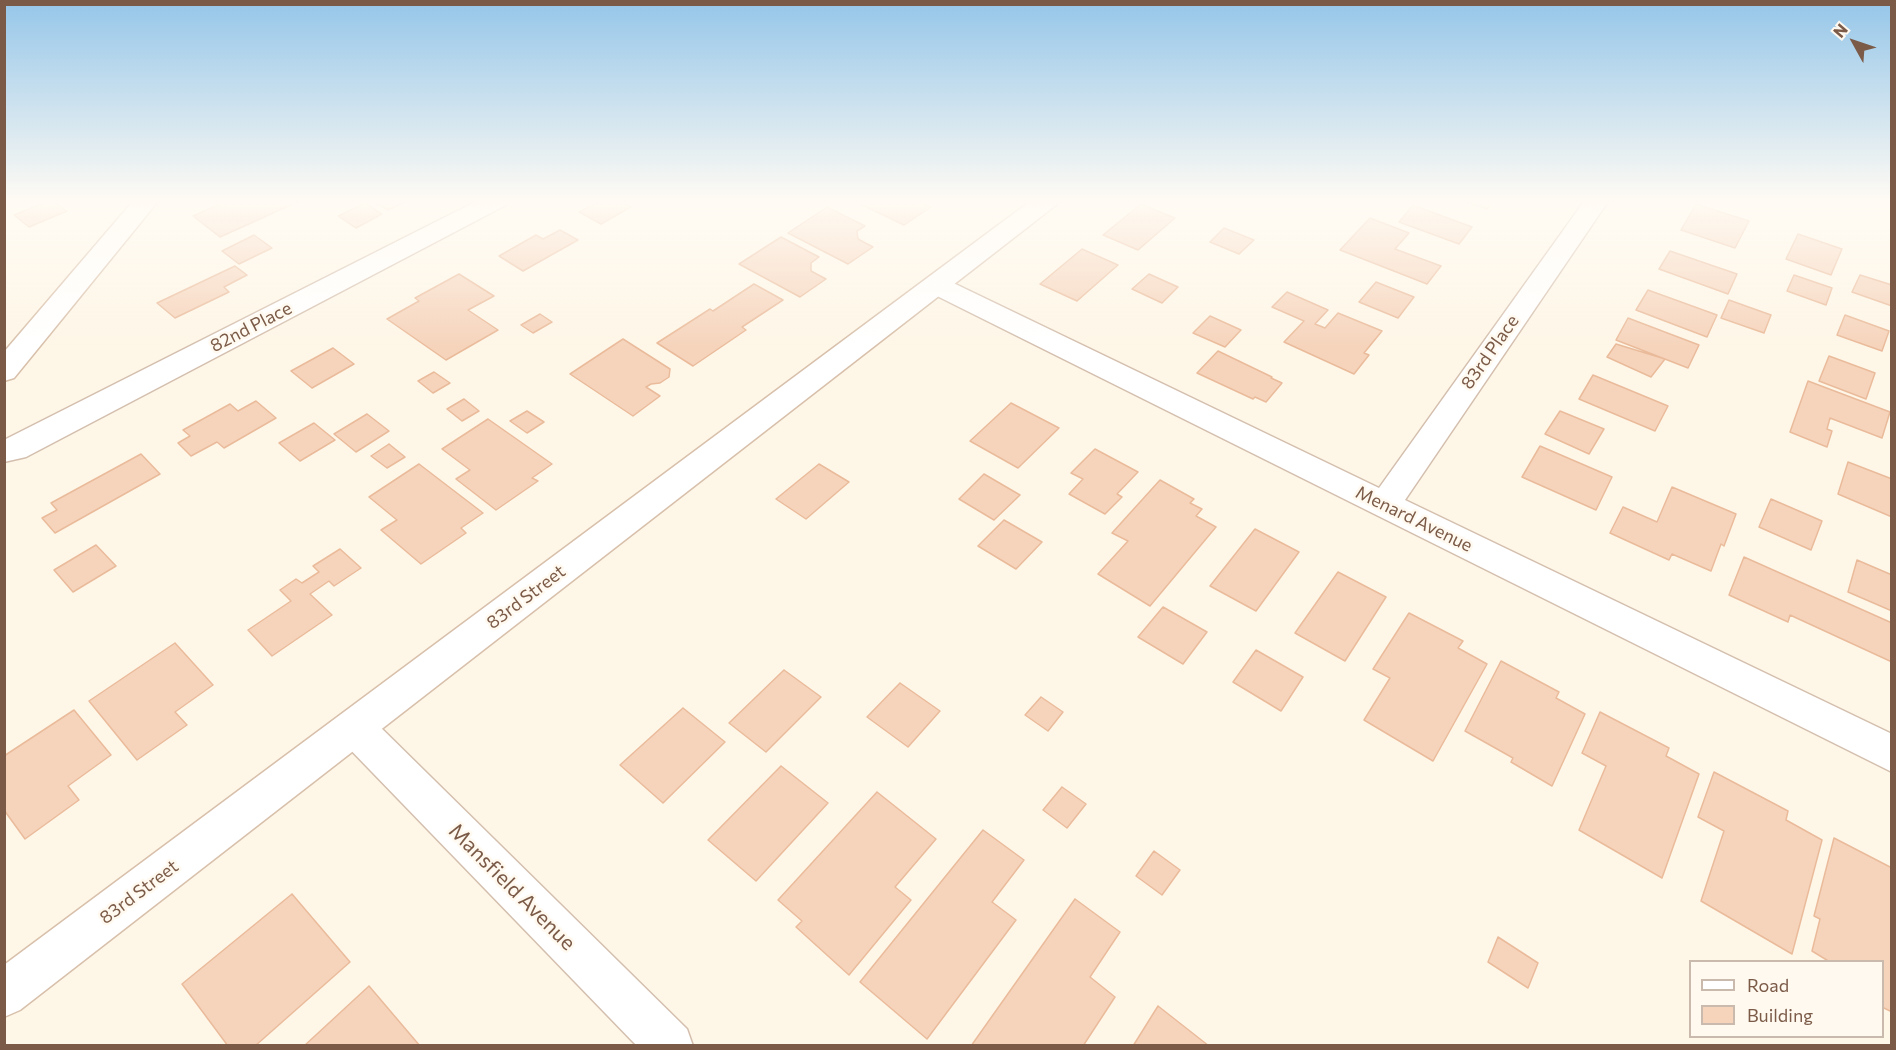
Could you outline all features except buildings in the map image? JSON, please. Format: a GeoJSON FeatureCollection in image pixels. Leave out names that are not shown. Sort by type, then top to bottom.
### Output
{"type":"FeatureCollection","features":[{"type":"Feature","properties":{"kind":"street"},"geometry":{"type":"LineString","coordinates":[[4,370],[106,249]]}},
{"type":"Feature","properties":{"kind":"street","name":"82nd Place"},"geometry":{"type":"LineString","coordinates":[[4,451],[15,449],[402,249]]}},
{"type":"Feature","properties":{"kind":"street","name":"83rd Street"},"geometry":{"type":"LineString","coordinates":[[4,994],[983,249]]}},
{"type":"Feature","properties":{"kind":"street","name":"83rd Place"},"geometry":{"type":"LineString","coordinates":[[1384,505],[1563,249]]}},
{"type":"Feature","properties":{"kind":"street","name":"Menard Avenue"},"geometry":{"type":"LineString","coordinates":[[936,285],[1892,754]]}},
{"type":"Feature","properties":{"kind":"street","name":"Mansfield Avenue"},"geometry":{"type":"LineString","coordinates":[[355,728],[670,1046]]}}]}
